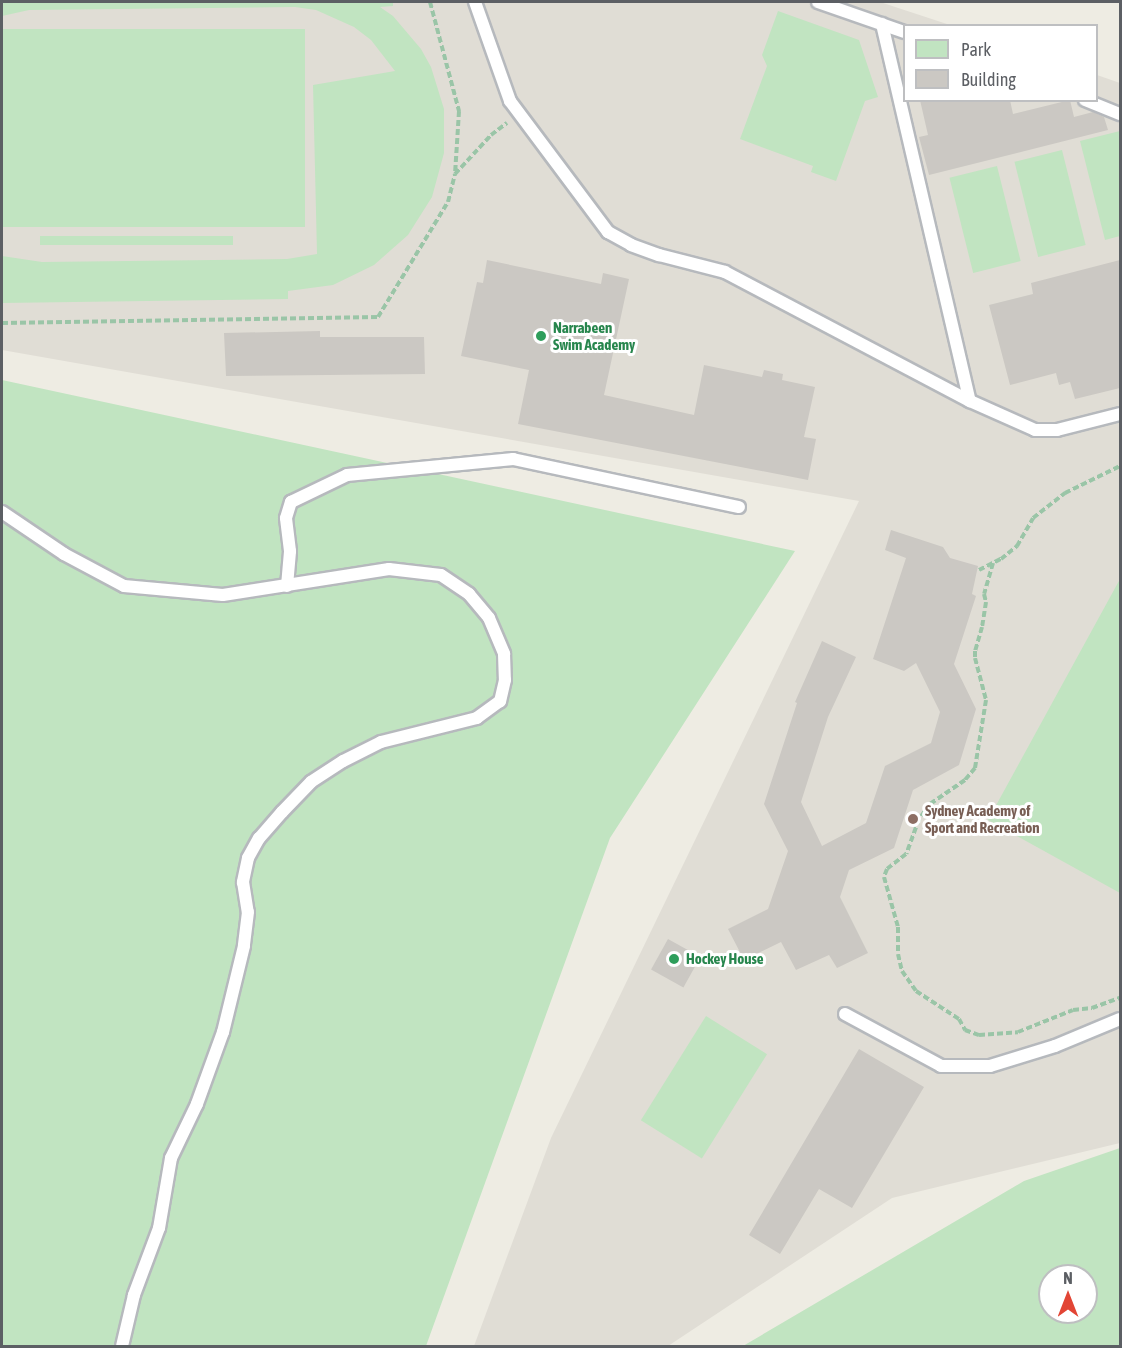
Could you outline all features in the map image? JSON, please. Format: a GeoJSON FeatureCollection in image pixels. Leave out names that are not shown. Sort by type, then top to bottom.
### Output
{"type":"FeatureCollection","features":[{"type":"Feature","properties":{"kind":"lane"},"geometry":{"type":"LineString","coordinates":[[475,2],[491,40],[498,71],[510,101],[608,232],[631,245],[659,255],[725,272],[970,400],[1035,430],[1057,430],[1120,414]]}},
{"type":"Feature","properties":{"kind":"lane"},"geometry":{"type":"LineString","coordinates":[[818,2],[903,32]]}},
{"type":"Feature","properties":{"kind":"lane"},"geometry":{"type":"LineString","coordinates":[[882,24],[970,400]]}},
{"type":"Feature","properties":{"kind":"lane"},"geometry":{"type":"LineString","coordinates":[[1090,102],[1120,114]]}},
{"type":"Feature","properties":{"kind":"lane"},"geometry":{"type":"LineString","coordinates":[[287,586],[290,551],[286,518],[291,502],[347,475],[513,459],[739,507]]}},
{"type":"Feature","properties":{"kind":"lane"},"geometry":{"type":"LineString","coordinates":[[2,512],[64,554],[124,586],[223,595],[389,569],[441,575],[469,594],[489,618],[504,654],[505,681],[500,701],[477,718],[381,742],[343,761],[311,782],[260,838],[248,858],[243,882],[248,912],[244,946],[223,1032],[197,1104],[171,1158],[159,1228],[134,1295],[122,1347]]}},
{"type":"Feature","properties":{"kind":"lane"},"geometry":{"type":"LineString","coordinates":[[845,1014],[941,1066],[990,1066],[1054,1046],[1120,1019]]}},
{"type":"Feature","properties":{"kind":"path"},"geometry":{"type":"LineString","coordinates":[[2,323],[378,317],[448,202],[455,174],[459,111],[430,2]]}},
{"type":"Feature","properties":{"kind":"path"},"geometry":{"type":"LineString","coordinates":[[455,174],[491,135],[519,113]]}},
{"type":"Feature","properties":{"kind":"path"},"geometry":{"type":"LineString","coordinates":[[979,570],[1017,546],[1033,518],[1065,493],[1120,466]]}},
{"type":"Feature","properties":{"kind":"path"},"geometry":{"type":"LineString","coordinates":[[993,563],[984,594],[986,602],[975,651],[986,700],[975,768],[965,780],[930,804],[919,819],[906,854],[887,870],[884,877],[898,927],[898,954],[902,971],[916,991],[959,1019],[965,1030],[979,1035],[1018,1032],[1073,1010],[1092,1008],[1120,998]]}},
{"type":"Feature","properties":{"kind":"shaded area","name":"Sydney Academy of Sport and Recreation"},"geometry":{"type":"Polygon","coordinates":[[[2,2],[880,2],[947,24],[903,24],[903,102],[1098,102],[1098,75],[1120,83],[1120,1143],[892,1198],[668,1346],[474,1346],[551,1138],[859,501],[2,350],[2,2]]]}},
{"type":"Feature","properties":{"kind":"green space"},"geometry":{"type":"Polygon","coordinates":[[[2,2],[393,2],[393,6],[380,7],[393,16],[421,49],[431,67],[444,109],[444,153],[432,197],[408,235],[374,265],[333,285],[288,291],[288,299],[2,303],[2,256],[42,262],[287,259],[317,254],[313,85],[395,71],[371,40],[354,27],[316,10],[295,7],[29,10],[2,16],[2,2]]]}},
{"type":"Feature","properties":{"kind":"green space"},"geometry":{"type":"Polygon","coordinates":[[[778,11],[859,40],[878,97],[865,101],[836,181],[811,172],[813,166],[740,139],[767,66],[762,55],[778,11]]]}},
{"type":"Feature","properties":{"kind":"green space"},"geometry":{"type":"Polygon","coordinates":[[[2,29],[305,29],[305,227],[2,227],[2,29]]]}},
{"type":"Feature","properties":{"kind":"green space"},"geometry":{"type":"Polygon","coordinates":[[[1120,131],[1120,236],[1105,240],[1080,141],[1120,131]]]}},
{"type":"Feature","properties":{"kind":"green space"},"geometry":{"type":"Polygon","coordinates":[[[1062,150],[1086,245],[1038,257],[1014,162],[1062,150]]]}},
{"type":"Feature","properties":{"kind":"green space"},"geometry":{"type":"Polygon","coordinates":[[[997,166],[1021,261],[973,273],[949,178],[997,166]]]}},
{"type":"Feature","properties":{"kind":"green space"},"geometry":{"type":"Polygon","coordinates":[[[40,236],[233,236],[233,245],[40,245],[40,236]]]}},
{"type":"Feature","properties":{"kind":"green space"},"geometry":{"type":"Polygon","coordinates":[[[2,380],[795,551],[610,838],[426,1346],[2,1346],[2,380]]]}},
{"type":"Feature","properties":{"kind":"green space"},"geometry":{"type":"Polygon","coordinates":[[[1120,579],[1120,893],[988,820],[1120,579]]]}},
{"type":"Feature","properties":{"kind":"green space"},"geometry":{"type":"Polygon","coordinates":[[[706,1016],[767,1054],[702,1158],[641,1120],[706,1016]]]}},
{"type":"Feature","properties":{"kind":"green space"},"geometry":{"type":"Polygon","coordinates":[[[1120,1148],[1120,1346],[743,1346],[1024,1181],[1120,1148]]]}},
{"type":"Feature","properties":{"kind":"building"},"geometry":{"type":"Polygon","coordinates":[[[920,102],[1010,102],[1013,114],[1070,102],[1074,117],[1093,112],[1104,117],[1108,130],[929,175],[919,137],[928,135],[920,102]]]}},
{"type":"Feature","properties":{"kind":"building"},"geometry":{"type":"Polygon","coordinates":[[[487,260],[601,284],[603,273],[629,279],[604,395],[694,415],[704,365],[762,377],[764,370],[783,374],[782,380],[815,387],[804,437],[816,439],[808,480],[518,424],[529,370],[461,356],[477,282],[483,283],[487,260]]]}},
{"type":"Feature","properties":{"kind":"building"},"geometry":{"type":"Polygon","coordinates":[[[1120,260],[1120,388],[1075,399],[1070,382],[1059,385],[1056,373],[1010,385],[989,305],[1033,294],[1031,283],[1120,260]]]}},
{"type":"Feature","properties":{"kind":"building"},"geometry":{"type":"Polygon","coordinates":[[[320,331],[320,337],[424,337],[425,374],[226,376],[224,333],[320,331]]]}},
{"type":"Feature","properties":{"kind":"building"},"geometry":{"type":"Polygon","coordinates":[[[891,530],[943,547],[950,558],[978,566],[972,594],[976,596],[954,664],[976,709],[959,765],[913,790],[894,848],[849,870],[840,897],[868,953],[837,968],[829,955],[796,970],[781,942],[744,960],[728,929],[768,909],[788,851],[764,804],[797,703],[795,702],[822,641],[856,657],[828,717],[801,802],[822,846],[866,823],[885,766],[931,743],[940,712],[916,663],[904,671],[873,659],[906,558],[885,550],[891,530]]]}},
{"type":"Feature","properties":{"kind":"building"},"geometry":{"type":"Polygon","coordinates":[[[668,939],[700,957],[683,988],[651,970],[668,939]]]}},
{"type":"Feature","properties":{"kind":"building"},"geometry":{"type":"Polygon","coordinates":[[[859,1049],[924,1087],[852,1208],[819,1189],[780,1254],[749,1235],[859,1049]]]}},
{"type":"Feature","properties":{"kind":"place","name":"Narrabeen Swim Academy"},"geometry":{"type":"Point","coordinates":[541,336]}},
{"type":"Feature","properties":{"kind":"place","name":"Sydney Academy of Sport and Recreation"},"geometry":{"type":"Point","coordinates":[913,819]}},
{"type":"Feature","properties":{"kind":"place","name":"Hockey House"},"geometry":{"type":"Point","coordinates":[674,959]}}]}
